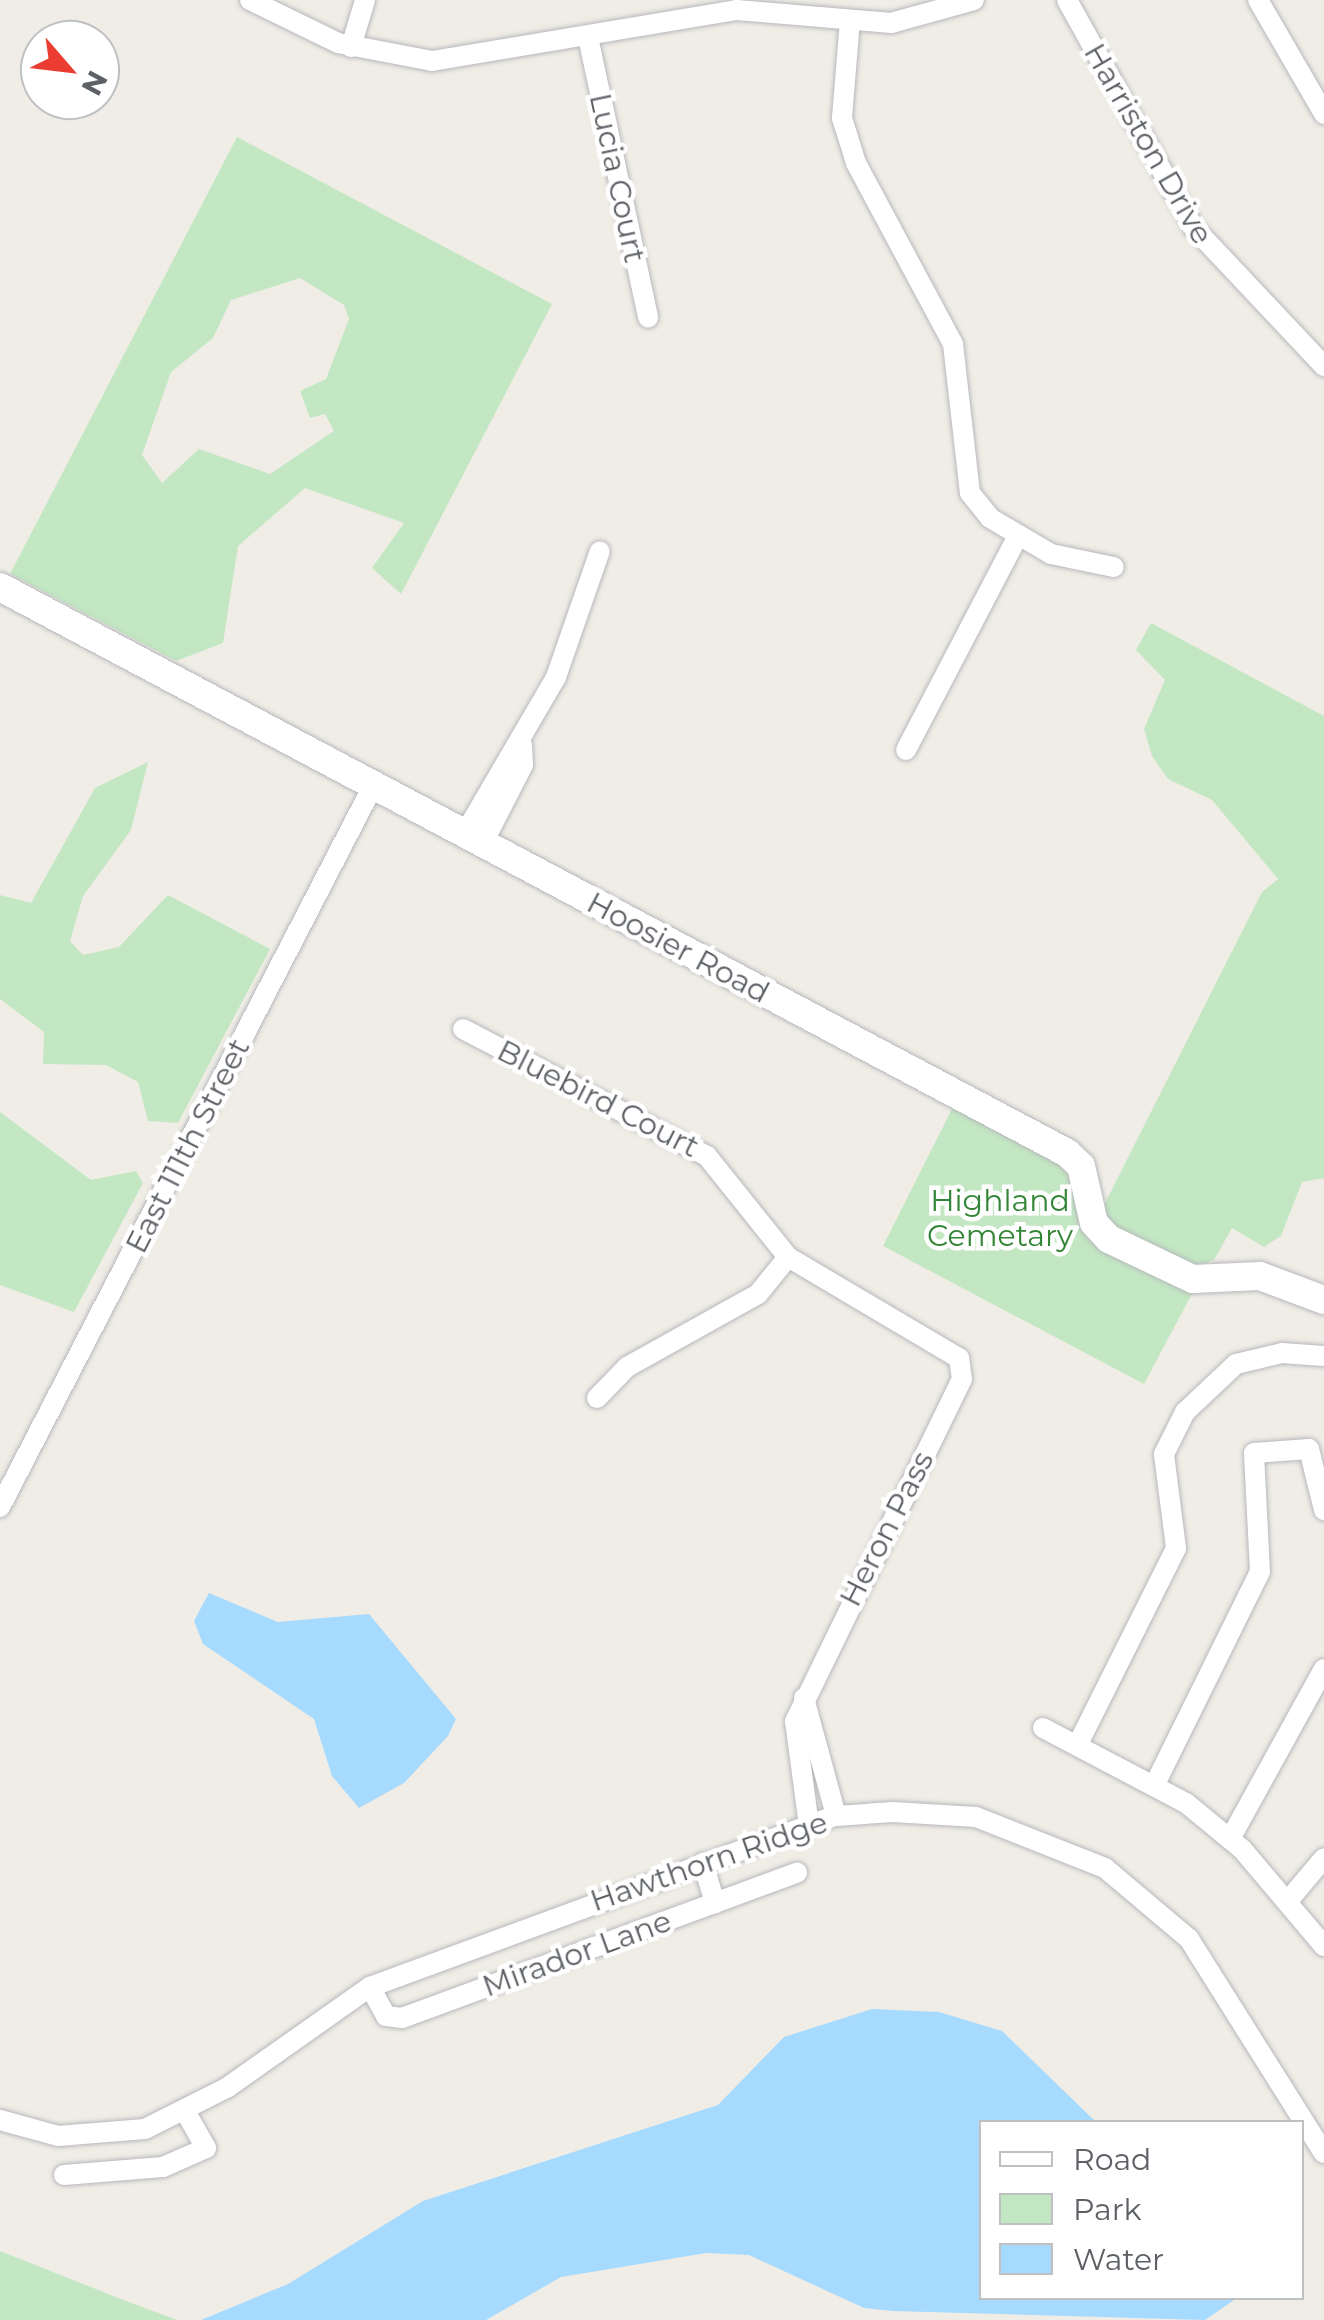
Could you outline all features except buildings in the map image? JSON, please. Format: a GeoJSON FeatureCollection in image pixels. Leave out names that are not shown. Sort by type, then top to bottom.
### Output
{"type":"FeatureCollection","features":[{"type":"Feature","properties":{"kind":"street"},"geometry":{"type":"LineString","coordinates":[[250,0],[351,47],[462,61],[737,10],[850,20],[912,20],[974,0]]}},
{"type":"Feature","properties":{"kind":"street"},"geometry":{"type":"LineString","coordinates":[[351,47],[365,0]]}},
{"type":"Feature","properties":{"kind":"street","name":"Harriston Drive"},"geometry":{"type":"LineString","coordinates":[[1066,0],[1194,228],[1320,353]]}},
{"type":"Feature","properties":{"kind":"street"},"geometry":{"type":"LineString","coordinates":[[1258,0],[1324,114]]}},
{"type":"Feature","properties":{"kind":"street"},"geometry":{"type":"LineString","coordinates":[[850,20],[840,98],[848,142],[953,344],[962,476],[978,506],[1018,536],[1076,564],[1114,567]]}},
{"type":"Feature","properties":{"kind":"street","name":"Lucia Court"},"geometry":{"type":"LineString","coordinates":[[588,38],[648,318]]}},
{"type":"Feature","properties":{"kind":"street"},"geometry":{"type":"LineString","coordinates":[[906,750],[1018,536]]}},
{"type":"Feature","properties":{"kind":"street"},"geometry":{"type":"LineString","coordinates":[[474,838],[523,765],[522,745],[600,550]]}},
{"type":"Feature","properties":{"kind":"street","name":"Hoosier Road"},"geometry":{"type":"LineString","coordinates":[[0,587],[1067,1154],[1082,1166],[1094,1223],[1110,1239],[1193,1279],[1260,1276],[1324,1300]]}},
{"type":"Feature","properties":{"kind":"street","name":"East 111th Street"},"geometry":{"type":"LineString","coordinates":[[0,1508],[374,784]]}},
{"type":"Feature","properties":{"kind":"street","name":"Bluebird Court"},"geometry":{"type":"LineString","coordinates":[[462,1029],[708,1156],[788,1257],[959,1358]]}},
{"type":"Feature","properties":{"kind":"street"},"geometry":{"type":"LineString","coordinates":[[598,1398],[627,1367],[758,1294],[788,1257]]}},
{"type":"Feature","properties":{"kind":"street"},"geometry":{"type":"LineString","coordinates":[[1078,1744],[1176,1548],[1164,1454],[1185,1412],[1236,1364],[1324,1356]]}},
{"type":"Feature","properties":{"kind":"street","name":"Heron Pass"},"geometry":{"type":"LineString","coordinates":[[810,1826],[792,1738],[804,1698],[962,1379],[959,1358]]}},
{"type":"Feature","properties":{"kind":"street"},"geometry":{"type":"LineString","coordinates":[[1156,1782],[1260,1572],[1254,1453],[1309,1449],[1324,1510]]}},
{"type":"Feature","properties":{"kind":"street"},"geometry":{"type":"LineString","coordinates":[[1230,1839],[1324,1669]]}},
{"type":"Feature","properties":{"kind":"street"},"geometry":{"type":"LineString","coordinates":[[804,1698],[836,1816]]}},
{"type":"Feature","properties":{"kind":"street"},"geometry":{"type":"LineString","coordinates":[[1043,1728],[1156,1782],[1230,1839],[1324,1946]]}},
{"type":"Feature","properties":{"kind":"street","name":"Hawthorn Ridge"},"geometry":{"type":"LineString","coordinates":[[0,2120],[107,2137],[186,2113],[370,1987],[836,1816],[976,1817],[1105,1868],[1189,1939],[1318,2118],[1324,2153]]}},
{"type":"Feature","properties":{"kind":"street"},"geometry":{"type":"LineString","coordinates":[[1287,1902],[1324,1858]]}},
{"type":"Feature","properties":{"kind":"street"},"geometry":{"type":"LineString","coordinates":[[704,1862],[715,1903]]}},
{"type":"Feature","properties":{"kind":"street","name":"Mirador Lane"},"geometry":{"type":"LineString","coordinates":[[370,1987],[386,2016],[402,2018],[798,1872]]}},
{"type":"Feature","properties":{"kind":"street"},"geometry":{"type":"LineString","coordinates":[[64,2175],[163,2167],[206,2148],[186,2113]]}},
{"type":"Feature","properties":{"kind":"green space"},"geometry":{"type":"Polygon","coordinates":[[[237,137],[552,304],[401,594],[372,568],[404,523],[305,488],[238,546],[223,643],[176,661],[10,574],[237,137]],[[300,278],[231,300],[213,338],[171,372],[142,455],[162,483],[199,449],[270,474],[334,431],[325,414],[310,418],[300,391],[326,379],[349,319],[344,305],[300,278]]]}},
{"type":"Feature","properties":{"kind":"green space"},"geometry":{"type":"Polygon","coordinates":[[[1151,623],[1324,716],[1324,1178],[1302,1182],[1281,1236],[1264,1247],[1232,1228],[1214,1260],[1197,1266],[1112,1228],[1102,1209],[1262,892],[1278,879],[1212,800],[1168,779],[1152,756],[1144,729],[1165,680],[1136,650],[1151,623]]]}},
{"type":"Feature","properties":{"kind":"green space"},"geometry":{"type":"Polygon","coordinates":[[[148,762],[131,830],[83,896],[70,941],[83,955],[119,947],[168,895],[270,949],[178,1123],[148,1121],[138,1082],[106,1065],[43,1064],[44,1032],[0,999],[0,895],[31,903],[95,788],[148,762]]]}},
{"type":"Feature","properties":{"kind":"green space","name":"Highland Cemetary"},"geometry":{"type":"Polygon","coordinates":[[[954,1105],[1071,1166],[1088,1237],[1193,1292],[1144,1384],[883,1246],[954,1105]]]}},
{"type":"Feature","properties":{"kind":"green space"},"geometry":{"type":"Polygon","coordinates":[[[0,1112],[91,1180],[136,1171],[143,1183],[74,1312],[0,1285],[0,1112]]]}},
{"type":"Feature","properties":{"kind":"green space"},"geometry":{"type":"Polygon","coordinates":[[[0,2251],[126,2301],[177,2320],[0,2320],[0,2251]]]}},
{"type":"Feature","properties":{"kind":"water"},"geometry":{"type":"Polygon","coordinates":[[[209,1593],[278,1622],[369,1614],[456,1719],[448,1736],[404,1783],[359,1808],[332,1776],[314,1719],[203,1644],[194,1621],[209,1593]]]}},
{"type":"Feature","properties":{"kind":"water"},"geometry":{"type":"Polygon","coordinates":[[[872,2009],[939,2012],[1002,2031],[1094,2120],[979,2120],[979,2300],[1234,2300],[1205,2320],[893,2311],[864,2308],[749,2255],[706,2253],[561,2277],[486,2320],[201,2320],[288,2284],[423,2201],[718,2105],[784,2037],[872,2009]]]}}]}
